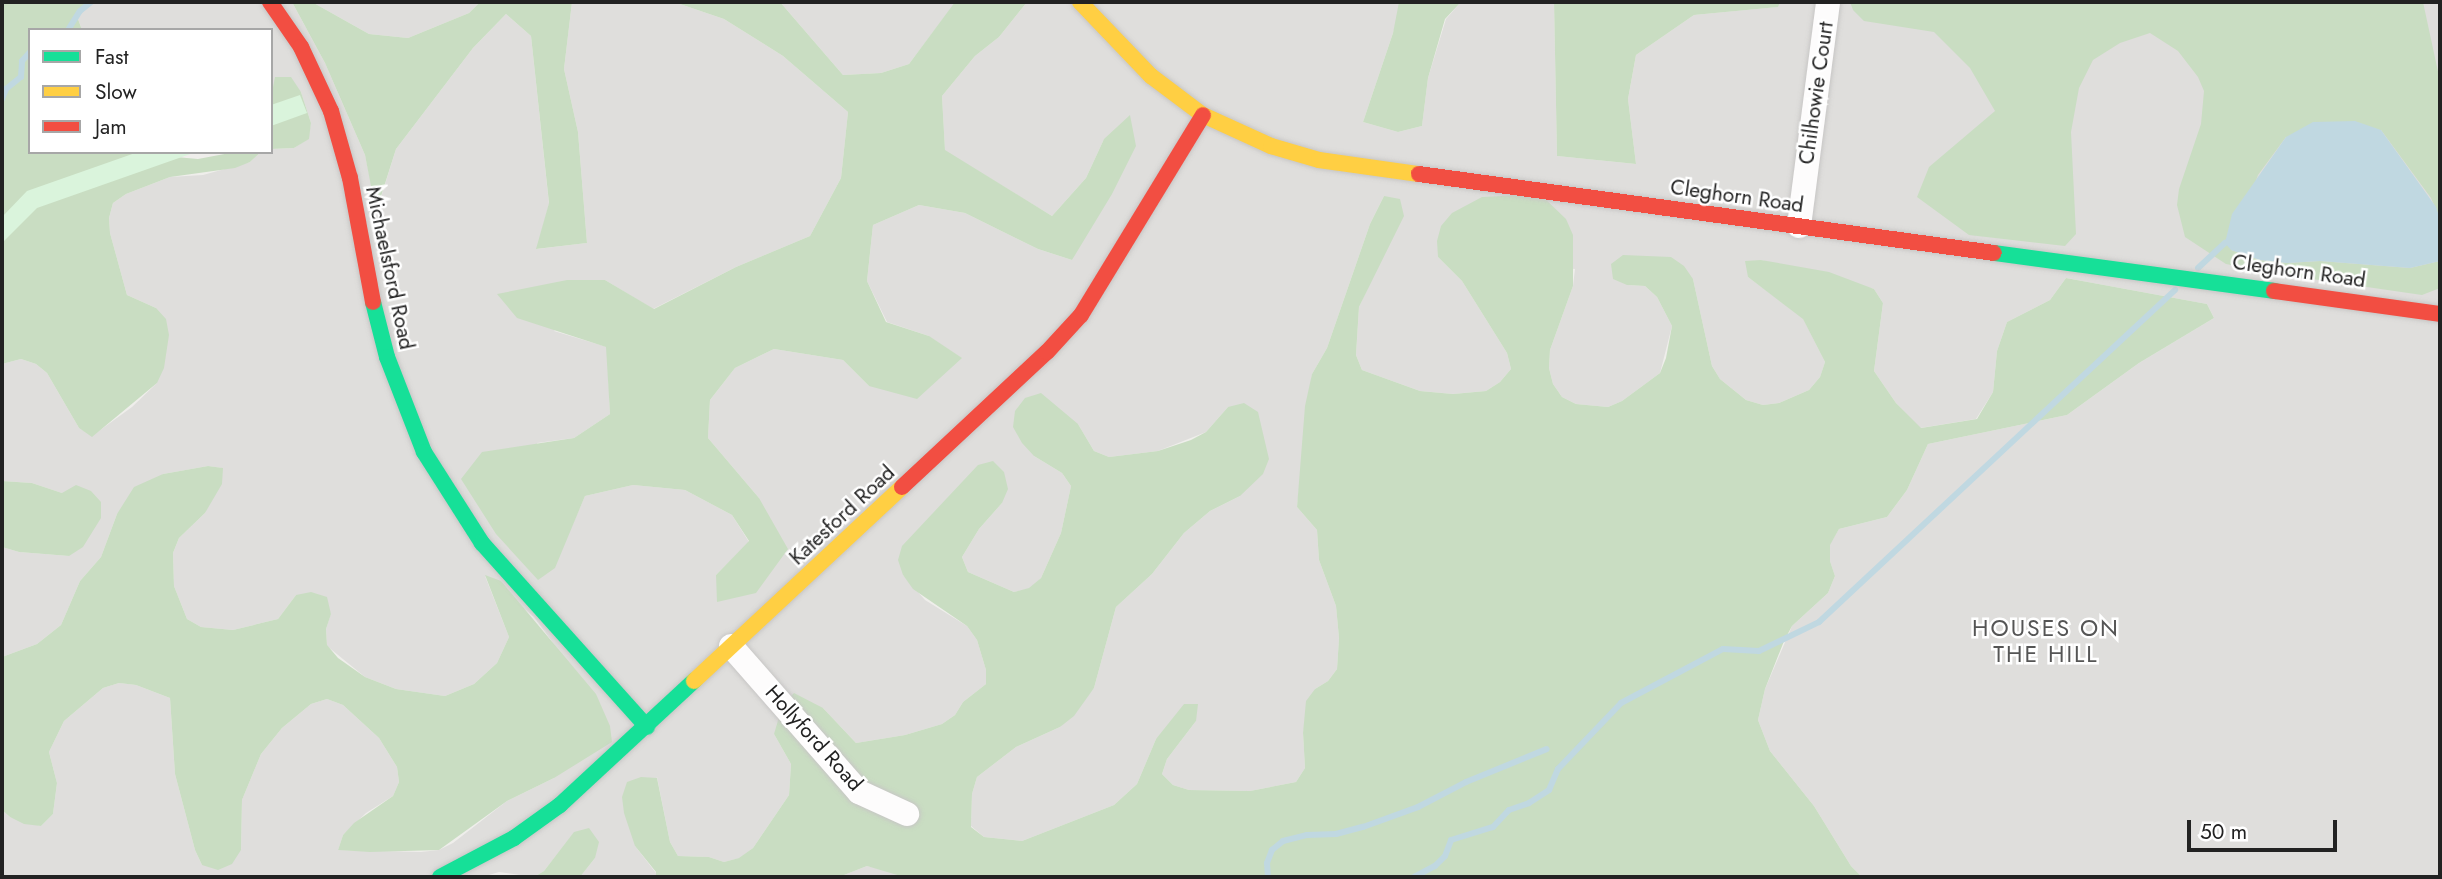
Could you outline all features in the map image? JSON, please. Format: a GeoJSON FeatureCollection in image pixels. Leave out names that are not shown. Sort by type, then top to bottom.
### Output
{"type":"FeatureCollection","features":[{"type":"Feature","properties":{"kind":"street","name":"Michaelsford Road"},"geometry":{"type":"LineString","coordinates":[[270,2],[301,47],[331,111],[350,178],[372,299],[384,346],[404,406],[424,452],[482,543],[647,727]]}},
{"type":"Feature","properties":{"kind":"street","name":"Cleghorn Road"},"geometry":{"type":"LineString","coordinates":[[1080,2],[1151,76],[1203,116],[1271,146],[1319,160],[2440,313]]}},
{"type":"Feature","properties":{"kind":"street","name":"Chilhowie Court"},"geometry":{"type":"LineString","coordinates":[[1799,226],[1828,2]]}},
{"type":"Feature","properties":{"kind":"street","name":"Katesford Road"},"geometry":{"type":"LineString","coordinates":[[440,877],[514,838],[561,805],[1047,352],[1081,315],[1203,116]]}},
{"type":"Feature","properties":{"kind":"street","name":"Hollyford Road"},"geometry":{"type":"LineString","coordinates":[[731,646],[859,792],[907,814]]}},
{"type":"Feature","properties":{"kind":"shaded area"},"geometry":{"type":"Polygon","coordinates":[[[85,2],[292,2],[325,63],[365,155],[377,210],[396,149],[473,48],[506,14],[531,36],[549,204],[537,249],[587,243],[578,132],[564,69],[572,2],[674,2],[724,19],[783,56],[848,112],[841,178],[810,236],[736,267],[653,309],[605,280],[554,331],[607,347],[610,414],[574,438],[537,443],[571,528],[585,496],[633,485],[685,490],[732,515],[749,542],[716,575],[756,593],[759,498],[708,438],[710,400],[735,368],[774,349],[843,360],[869,386],[929,336],[887,322],[867,281],[873,225],[919,205],[965,213],[1038,249],[1072,260],[1104,139],[1086,178],[1052,216],[945,151],[942,96],[975,56],[999,37],[1027,2],[1399,2],[1401,6],[1393,33],[1363,122],[1398,132],[1422,126],[1428,78],[1446,19],[1461,2],[1554,2],[1557,156],[1636,164],[1628,99],[1636,55],[1694,15],[1777,7],[1780,2],[2440,2],[2440,877],[1862,877],[1851,866],[1814,806],[1770,751],[1758,720],[1765,689],[1792,626],[1828,593],[1835,576],[1830,561],[1830,544],[1839,529],[1887,517],[1907,490],[1928,444],[2067,415],[2139,363],[2214,318],[2207,304],[2066,278],[2050,300],[2007,322],[1997,351],[1993,392],[1976,419],[1920,428],[1896,403],[1874,371],[1883,303],[1874,289],[1761,260],[1748,277],[1803,318],[1825,362],[1820,377],[1809,390],[1779,403],[1763,405],[1746,400],[1720,379],[1712,366],[1693,279],[1627,285],[1645,286],[1657,297],[1672,326],[1660,373],[1622,401],[1608,407],[1576,404],[1562,397],[1553,384],[1549,368],[1550,350],[1573,286],[1575,269],[1438,257],[1462,281],[1507,353],[1511,369],[1500,382],[1486,391],[1453,394],[1420,391],[1362,370],[1356,355],[1359,307],[1380,261],[1384,196],[1370,224],[1327,348],[1312,374],[1297,507],[1317,530],[1319,560],[1336,606],[1339,638],[1337,669],[1328,681],[1315,689],[1303,733],[1305,768],[1296,782],[1250,791],[1189,790],[1173,785],[1162,774],[1167,759],[1196,721],[1156,739],[1137,784],[1114,805],[1022,841],[984,837],[971,826],[972,794],[977,777],[1016,747],[1060,727],[1094,688],[1116,607],[1152,574],[1184,533],[1210,511],[1240,496],[1228,407],[1206,432],[1158,451],[1109,457],[1094,451],[1078,424],[1034,456],[1062,473],[1071,486],[1061,533],[1041,578],[1029,589],[1014,592],[968,572],[962,557],[979,529],[1002,503],[978,466],[903,575],[925,600],[967,626],[977,640],[986,670],[986,684],[963,702],[955,715],[942,724],[905,735],[856,743],[823,708],[774,734],[791,764],[789,795],[753,848],[740,858],[724,862],[709,857],[678,856],[670,842],[657,777],[635,846],[656,873],[656,877],[580,877],[595,858],[574,833],[544,871],[534,877],[499,872],[482,877],[2,877],[2,810],[10,817],[41,826],[53,814],[57,783],[49,752],[64,721],[103,688],[119,683],[136,685],[170,698],[175,774],[195,850],[202,865],[241,850],[242,800],[261,754],[282,728],[311,704],[327,699],[343,705],[379,738],[397,767],[399,782],[393,796],[366,813],[343,835],[338,850],[421,852],[439,850],[453,843],[507,801],[554,778],[572,669],[534,617],[485,576],[509,637],[497,663],[474,684],[445,696],[396,689],[365,677],[327,646],[326,629],[331,613],[296,595],[278,619],[233,630],[201,627],[187,619],[174,586],[173,553],[179,538],[205,513],[222,468],[208,466],[163,474],[117,514],[101,557],[80,581],[61,625],[37,644],[2,657],[2,547],[19,552],[69,556],[62,493],[32,483],[2,481],[2,364],[21,359],[36,364],[47,373],[79,428],[92,436],[132,407],[157,383],[156,308],[127,295],[110,233],[109,218],[113,203],[126,194],[170,177],[203,175],[250,162],[259,154],[273,154],[273,149],[294,148],[308,139],[311,123],[301,92],[276,77],[273,89],[273,28],[81,28],[78,19],[85,2]]]}},
{"type":"Feature","properties":{"kind":"shaded area"},"geometry":{"type":"Polygon","coordinates":[[[312,2],[480,2],[469,13],[408,38],[369,34],[312,2]]]}},
{"type":"Feature","properties":{"kind":"shaded area"},"geometry":{"type":"Polygon","coordinates":[[[780,2],[955,3],[909,64],[881,73],[843,75],[780,2]]]}},
{"type":"Feature","properties":{"kind":"shaded area"},"geometry":{"type":"Polygon","coordinates":[[[867,866],[883,869],[904,877],[839,877],[867,866]]]}},
{"type":"Feature","properties":{"kind":"green space"},"geometry":{"type":"Polygon","coordinates":[[[2,2],[85,2],[78,19],[81,28],[28,28],[28,154],[142,154],[198,159],[224,154],[259,154],[250,162],[235,168],[170,177],[126,194],[113,203],[109,218],[110,233],[127,295],[156,308],[166,319],[169,335],[164,368],[157,383],[92,437],[79,428],[47,373],[36,364],[21,359],[2,364],[2,2]]]}},
{"type":"Feature","properties":{"kind":"green space"},"geometry":{"type":"Polygon","coordinates":[[[292,2],[312,2],[369,34],[408,38],[469,13],[480,2],[572,2],[564,69],[578,132],[587,243],[536,249],[549,203],[531,36],[506,14],[473,48],[396,149],[376,212],[365,155],[325,63],[292,2]]]}},
{"type":"Feature","properties":{"kind":"green space"},"geometry":{"type":"Polygon","coordinates":[[[674,2],[780,2],[843,75],[881,73],[909,64],[955,2],[1027,2],[999,37],[975,56],[942,96],[945,150],[1052,216],[1086,178],[1104,139],[1130,115],[1136,146],[1112,194],[1072,260],[1038,249],[965,213],[919,205],[873,225],[867,281],[886,322],[929,336],[962,358],[917,399],[869,386],[843,360],[774,349],[735,368],[710,400],[708,438],[759,498],[788,549],[756,593],[717,602],[716,575],[749,541],[732,515],[685,490],[633,485],[585,496],[555,568],[538,580],[496,534],[461,479],[482,452],[574,438],[610,414],[606,347],[517,318],[497,294],[567,280],[605,280],[654,309],[736,267],[810,236],[841,178],[848,112],[783,56],[724,19],[674,2]]]}},
{"type":"Feature","properties":{"kind":"green space"},"geometry":{"type":"Polygon","coordinates":[[[1399,2],[1461,2],[1445,19],[1428,78],[1422,126],[1398,132],[1363,122],[1393,33],[1399,2]]]}},
{"type":"Feature","properties":{"kind":"green space"},"geometry":{"type":"Polygon","coordinates":[[[1554,2],[1780,2],[1778,7],[1694,15],[1636,55],[1628,99],[1636,164],[1557,156],[1554,2]]]}},
{"type":"Feature","properties":{"kind":"green space"},"geometry":{"type":"Polygon","coordinates":[[[1850,2],[2423,2],[2440,81],[2440,219],[2431,198],[2381,130],[2286,137],[2258,175],[2231,250],[2260,260],[2287,263],[2320,261],[2410,268],[2440,261],[2440,288],[2422,295],[2226,264],[2185,237],[2177,205],[2179,189],[2201,124],[2204,91],[2198,77],[2178,51],[2150,33],[2120,43],[2093,60],[2079,88],[2071,132],[2076,234],[2065,246],[1969,235],[1917,197],[1929,167],[1995,111],[1970,68],[1934,32],[1864,21],[1853,10],[1850,2]]]}},
{"type":"Feature","properties":{"kind":"green space"},"geometry":{"type":"Polygon","coordinates":[[[275,77],[291,77],[301,92],[311,123],[309,139],[294,148],[273,149],[275,77]]]}},
{"type":"Feature","properties":{"kind":"green space"},"geometry":{"type":"Polygon","coordinates":[[[300,95],[307,113],[273,125],[273,104],[300,95]]]}},
{"type":"Feature","properties":{"kind":"green space"},"geometry":{"type":"Polygon","coordinates":[[[132,154],[190,154],[37,208],[2,243],[2,217],[27,191],[132,154]]]}},
{"type":"Feature","properties":{"kind":"green space"},"geometry":{"type":"Polygon","coordinates":[[[1540,194],[1566,219],[1573,235],[1573,286],[1550,350],[1549,368],[1553,384],[1562,397],[1576,404],[1608,407],[1622,401],[1660,373],[1666,358],[1672,326],[1657,297],[1645,286],[1627,285],[1613,279],[1611,264],[1623,255],[1671,257],[1684,266],[1693,279],[1712,366],[1720,379],[1746,400],[1763,405],[1779,403],[1809,390],[1820,377],[1825,362],[1803,319],[1748,277],[1745,261],[1761,260],[1829,272],[1874,289],[1883,303],[1874,371],[1896,403],[1921,428],[1977,419],[1993,392],[1997,351],[2007,322],[2050,300],[2066,278],[2207,304],[2214,318],[2139,363],[2067,415],[1928,444],[1907,490],[1887,517],[1839,529],[1830,545],[1830,561],[1835,576],[1828,593],[1792,626],[1765,689],[1758,720],[1770,751],[1814,806],[1851,866],[1862,877],[904,877],[867,866],[839,877],[656,877],[656,872],[635,846],[624,813],[622,797],[627,782],[641,777],[657,778],[670,842],[678,856],[709,857],[724,862],[739,858],[753,848],[789,795],[791,764],[774,734],[783,704],[794,693],[823,708],[856,743],[905,735],[942,724],[955,715],[963,702],[986,684],[986,670],[977,640],[967,626],[913,589],[903,575],[898,560],[902,546],[978,465],[993,461],[1004,472],[1008,489],[1002,503],[979,529],[962,557],[968,572],[1014,592],[1029,588],[1041,578],[1061,533],[1071,486],[1062,473],[1034,456],[1013,427],[1015,411],[1025,398],[1041,393],[1078,424],[1094,451],[1109,457],[1158,451],[1191,440],[1206,432],[1228,407],[1244,403],[1258,412],[1269,459],[1263,474],[1240,496],[1210,511],[1184,533],[1152,574],[1116,607],[1094,688],[1074,716],[1060,727],[1016,747],[977,777],[972,794],[971,827],[984,837],[1022,841],[1114,805],[1137,784],[1156,739],[1184,704],[1198,704],[1196,721],[1167,759],[1162,774],[1173,785],[1189,790],[1250,791],[1296,782],[1305,768],[1303,733],[1306,701],[1337,669],[1339,638],[1336,606],[1319,560],[1317,530],[1297,507],[1305,406],[1312,374],[1327,348],[1370,224],[1384,196],[1400,199],[1404,216],[1359,307],[1356,355],[1362,370],[1420,391],[1453,394],[1486,391],[1500,382],[1511,369],[1507,353],[1462,281],[1438,257],[1437,241],[1441,226],[1452,213],[1482,197],[1540,194]]]}},
{"type":"Feature","properties":{"kind":"green space"},"geometry":{"type":"Polygon","coordinates":[[[208,466],[223,468],[222,484],[205,513],[179,538],[173,553],[174,586],[187,619],[201,627],[233,630],[278,619],[296,595],[311,592],[327,597],[331,614],[326,629],[327,645],[338,658],[365,677],[396,689],[445,696],[474,684],[497,663],[509,637],[485,575],[501,581],[596,694],[610,726],[612,742],[554,778],[507,801],[439,850],[338,850],[343,835],[354,823],[393,796],[399,782],[397,767],[379,738],[343,705],[327,699],[311,704],[282,728],[261,754],[242,800],[241,850],[232,864],[218,870],[202,865],[195,850],[175,774],[170,698],[136,685],[119,683],[103,688],[64,721],[49,752],[57,783],[53,814],[41,826],[24,824],[10,817],[2,810],[2,657],[37,644],[61,625],[80,581],[101,557],[117,514],[134,487],[163,474],[208,466]]]}},
{"type":"Feature","properties":{"kind":"green space"},"geometry":{"type":"Polygon","coordinates":[[[2,481],[32,483],[62,493],[76,485],[91,491],[101,502],[101,518],[83,547],[69,556],[19,552],[2,547],[2,481]]]}},
{"type":"Feature","properties":{"kind":"green space"},"geometry":{"type":"Polygon","coordinates":[[[589,828],[599,842],[595,858],[580,877],[534,877],[544,871],[574,832],[589,828]]]}},
{"type":"Feature","properties":{"kind":"water"},"geometry":{"type":"Polygon","coordinates":[[[2355,121],[2381,130],[2436,207],[2440,219],[2440,261],[2410,268],[2320,261],[2287,263],[2260,260],[2231,250],[2225,243],[2232,214],[2286,137],[2313,122],[2355,121]]]}},
{"type":"Feature","properties":{"kind":"waterway"},"geometry":{"type":"LineString","coordinates":[[69,28],[80,11],[91,2]]}},
{"type":"Feature","properties":{"kind":"waterway"},"geometry":{"type":"LineString","coordinates":[[2,99],[6,89],[21,77],[22,61],[28,54]]}},
{"type":"Feature","properties":{"kind":"waterway"},"geometry":{"type":"LineString","coordinates":[[2198,268],[2225,243]]}},
{"type":"Feature","properties":{"kind":"waterway"},"geometry":{"type":"LineString","coordinates":[[1414,877],[1435,866],[1445,856],[1451,840],[1493,827],[1509,810],[1529,803],[1549,790],[1558,769],[1621,703],[1723,649],[1759,651],[1819,622],[2175,290]]}},
{"type":"Feature","properties":{"kind":"waterway"},"geometry":{"type":"LineString","coordinates":[[1268,877],[1267,863],[1272,850],[1283,841],[1307,835],[1336,834],[1363,827],[1418,807],[1466,782],[1547,749]]}},
{"type":"Feature","properties":{"kind":"traffic: fast"},"geometry":{"type":"LineString","coordinates":[[1994,253],[2274,291]]}},
{"type":"Feature","properties":{"kind":"traffic: fast"},"geometry":{"type":"LineString","coordinates":[[373,302],[387,357],[424,452],[482,543],[647,727]]}},
{"type":"Feature","properties":{"kind":"traffic: fast"},"geometry":{"type":"LineString","coordinates":[[440,877],[514,838],[560,805],[694,681]]}},
{"type":"Feature","properties":{"kind":"traffic: slow"},"geometry":{"type":"LineString","coordinates":[[1080,2],[1151,76],[1203,115],[1271,146],[1319,160],[1419,174]]}},
{"type":"Feature","properties":{"kind":"traffic: slow"},"geometry":{"type":"LineString","coordinates":[[694,681],[902,487]]}},
{"type":"Feature","properties":{"kind":"traffic: jam"},"geometry":{"type":"LineString","coordinates":[[270,2],[301,47],[331,111],[350,178],[373,302]]}},
{"type":"Feature","properties":{"kind":"traffic: jam"},"geometry":{"type":"LineString","coordinates":[[902,487],[1047,352],[1081,315],[1203,115]]}},
{"type":"Feature","properties":{"kind":"traffic: jam"},"geometry":{"type":"LineString","coordinates":[[1419,174],[1994,253]]}},
{"type":"Feature","properties":{"kind":"traffic: jam"},"geometry":{"type":"LineString","coordinates":[[2274,291],[2440,314]]}},
{"type":"Feature","properties":{"kind":"district","name":"HOUSES ON THE HILL"},"geometry":{"type":"Point","coordinates":[2046,641]}}]}
